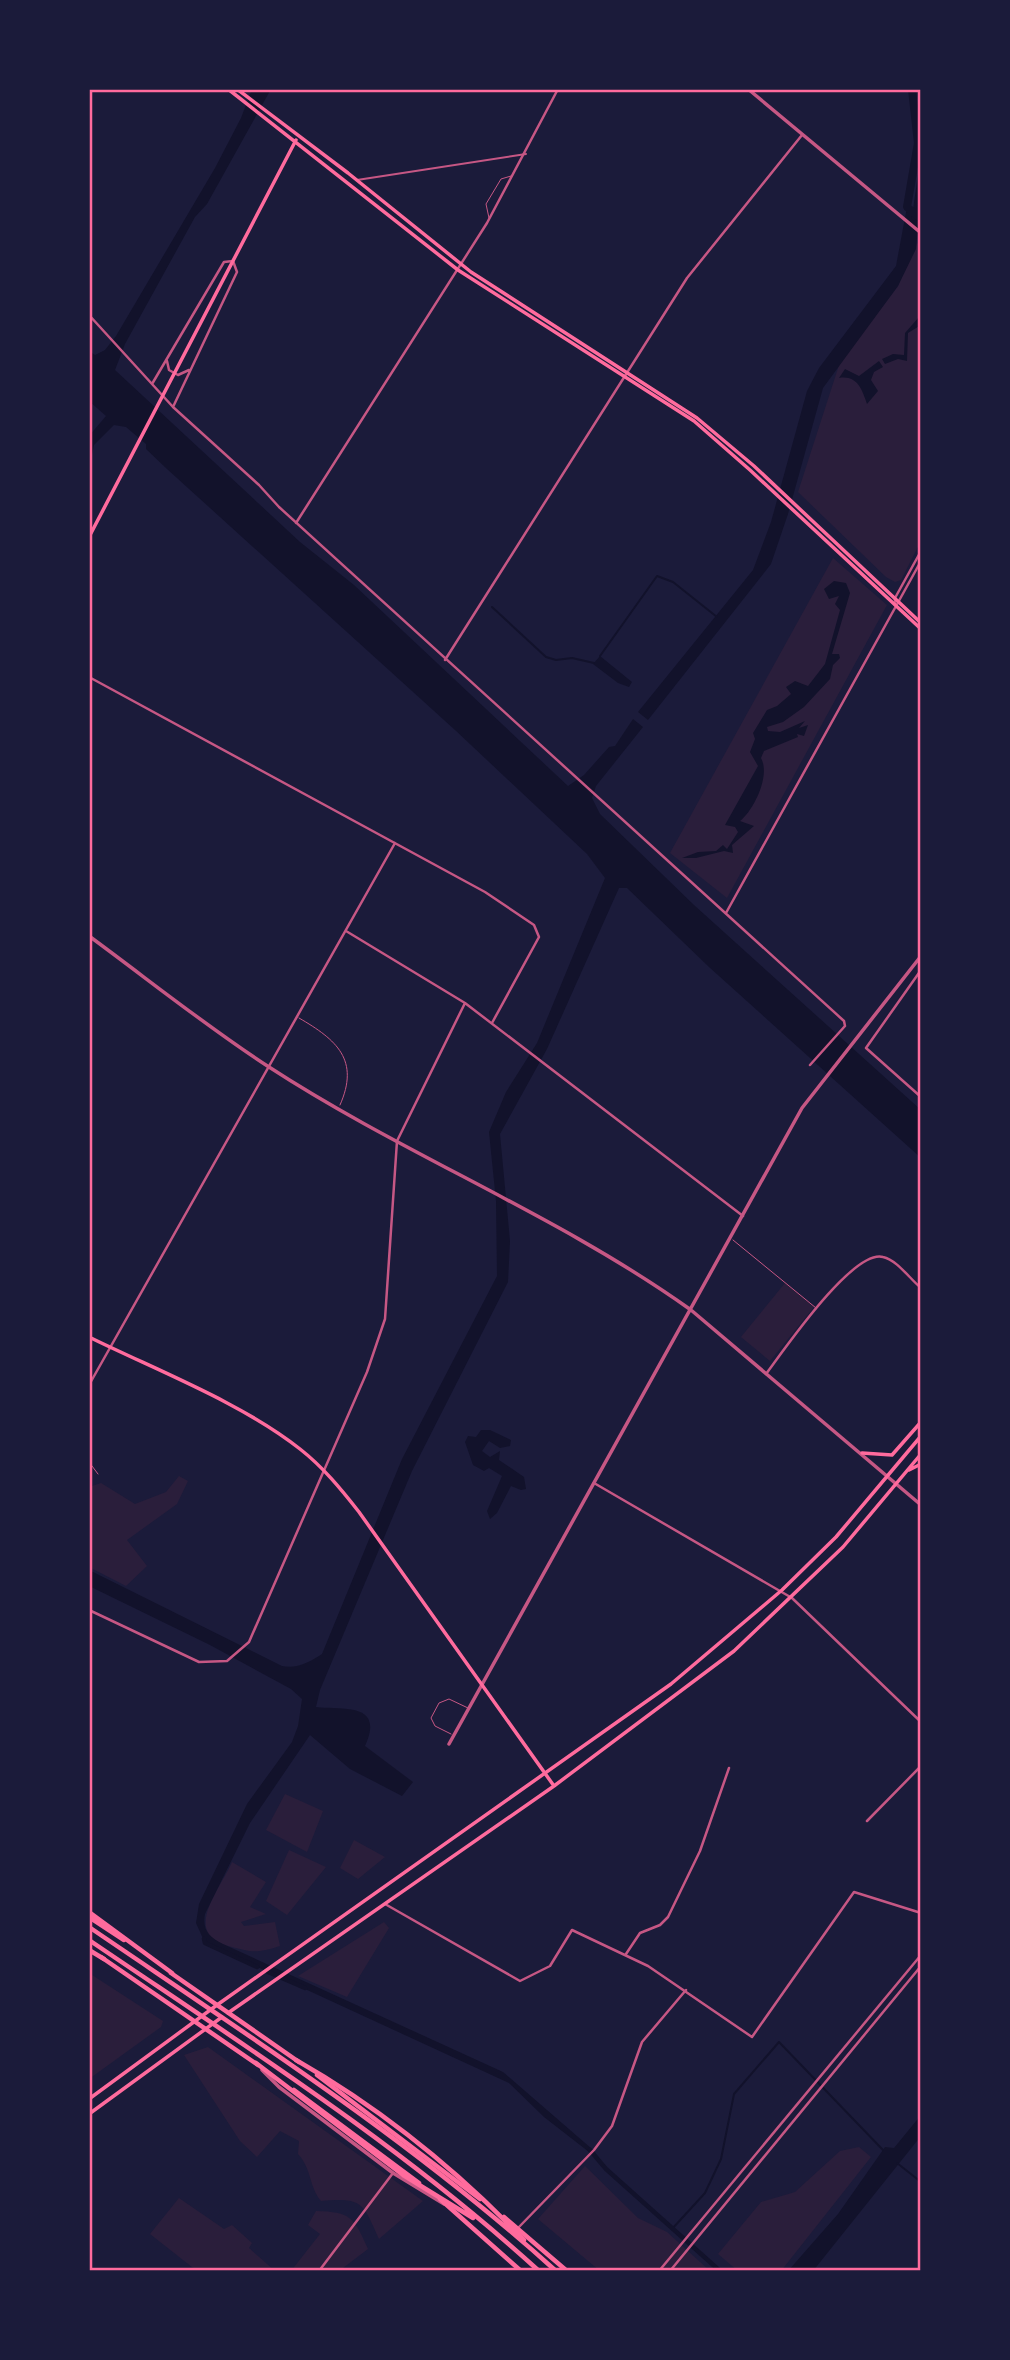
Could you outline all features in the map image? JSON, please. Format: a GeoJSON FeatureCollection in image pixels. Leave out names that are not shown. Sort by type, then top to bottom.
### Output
{"type":"FeatureCollection","features":[{"type":"Feature","properties":{"kind":"main road"},"geometry":{"type":"LineString","coordinates":[[228,89],[299,135],[357,180],[460,268]]}},
{"type":"Feature","properties":{"kind":"main road"},"geometry":{"type":"LineString","coordinates":[[236,89],[242,97]]}},
{"type":"Feature","properties":{"kind":"main road"},"geometry":{"type":"LineString","coordinates":[[260,110],[460,268],[697,418],[776,487],[921,629]]}},
{"type":"Feature","properties":{"kind":"main road"},"geometry":{"type":"LineString","coordinates":[[89,537],[299,135]]}},
{"type":"Feature","properties":{"kind":"main road"},"geometry":{"type":"LineString","coordinates":[[626,373],[694,421],[775,493],[793,505]]}},
{"type":"Feature","properties":{"kind":"main road"},"geometry":{"type":"LineString","coordinates":[[896,602],[921,622]]}},
{"type":"Feature","properties":{"kind":"main road"},"geometry":{"type":"LineString","coordinates":[[89,1337],[259,1422],[301,1449],[324,1471],[370,1526],[554,1786]]}},
{"type":"Feature","properties":{"kind":"main road"},"geometry":{"type":"LineString","coordinates":[[862,1453],[892,1455],[921,1422]]}},
{"type":"Feature","properties":{"kind":"main road"},"geometry":{"type":"LineString","coordinates":[[89,2099],[216,2005],[671,1684],[782,1590],[836,1537],[921,1436]]}},
{"type":"Feature","properties":{"kind":"main road"},"geometry":{"type":"LineString","coordinates":[[89,2114],[205,2029],[554,1786],[678,1696],[792,1598],[898,1483],[921,1454]]}},
{"type":"Feature","properties":{"kind":"main road"},"geometry":{"type":"LineString","coordinates":[[907,1471],[921,1464]]}},
{"type":"Feature","properties":{"kind":"main road"},"geometry":{"type":"LineString","coordinates":[[89,1915],[121,1933],[172,1973]]}},
{"type":"Feature","properties":{"kind":"main road"},"geometry":{"type":"LineString","coordinates":[[89,1915],[296,2060],[518,2228],[567,2271]]}},
{"type":"Feature","properties":{"kind":"main road"},"geometry":{"type":"LineString","coordinates":[[89,1927],[333,2093],[540,2256]]}},
{"type":"Feature","properties":{"kind":"main road"},"geometry":{"type":"LineString","coordinates":[[89,1940],[327,2102],[486,2226],[539,2271]]}},
{"type":"Feature","properties":{"kind":"main road"},"geometry":{"type":"LineString","coordinates":[[89,1949],[324,2110],[447,2206],[521,2271]]}},
{"type":"Feature","properties":{"kind":"main road"},"geometry":{"type":"LineString","coordinates":[[296,2060],[341,2086],[474,2190],[556,2271]]}},
{"type":"Feature","properties":{"kind":"main road"},"geometry":{"type":"LineString","coordinates":[[256,2063],[284,2087],[404,2175],[486,2226]]}},
{"type":"Feature","properties":{"kind":"street"},"geometry":{"type":"LineString","coordinates":[[296,523],[460,268],[514,175],[558,89]]}},
{"type":"Feature","properties":{"kind":"street"},"geometry":{"type":"LineString","coordinates":[[748,89],[919,232]]}},
{"type":"Feature","properties":{"kind":"street"},"geometry":{"type":"LineString","coordinates":[[444,660],[687,278],[802,135]]}},
{"type":"Feature","properties":{"kind":"street"},"geometry":{"type":"LineString","coordinates":[[357,180],[526,153]]}},
{"type":"Feature","properties":{"kind":"street"},"geometry":{"type":"LineString","coordinates":[[152,384],[224,262],[233,261],[237,272],[173,407]]}},
{"type":"Feature","properties":{"kind":"street"},"geometry":{"type":"LineString","coordinates":[[89,315],[173,407],[296,523],[844,1021],[845,1026],[810,1065]]}},
{"type":"Feature","properties":{"kind":"street"},"geometry":{"type":"LineString","coordinates":[[167,358],[169,370],[178,375],[190,369]]}},
{"type":"Feature","properties":{"kind":"street"},"geometry":{"type":"LineString","coordinates":[[726,913],[896,602],[921,551]]}},
{"type":"Feature","properties":{"kind":"street"},"geometry":{"type":"LineString","coordinates":[[896,602],[921,561]]}},
{"type":"Feature","properties":{"kind":"street"},"geometry":{"type":"LineString","coordinates":[[89,677],[493,897],[537,928],[539,937],[492,1023]]}},
{"type":"Feature","properties":{"kind":"street"},"geometry":{"type":"LineString","coordinates":[[89,1385],[395,843]]}},
{"type":"Feature","properties":{"kind":"street"},"geometry":{"type":"LineString","coordinates":[[346,931],[465,1003],[743,1216]]}},
{"type":"Feature","properties":{"kind":"street"},"geometry":{"type":"LineString","coordinates":[[89,936],[269,1067],[397,1141],[622,1263],[691,1310],[921,1505]]}},
{"type":"Feature","properties":{"kind":"street"},"geometry":{"type":"LineString","coordinates":[[449,1744],[813,1092],[921,956]]}},
{"type":"Feature","properties":{"kind":"street"},"geometry":{"type":"LineString","coordinates":[[921,970],[866,1048],[921,1097]]}},
{"type":"Feature","properties":{"kind":"street"},"geometry":{"type":"LineString","coordinates":[[89,1610],[199,1662],[217,1663],[231,1658],[246,1646],[367,1372],[385,1319],[397,1141],[465,1003]]}},
{"type":"Feature","properties":{"kind":"street"},"geometry":{"type":"LineString","coordinates":[[766,1374],[817,1308],[854,1268],[873,1256],[892,1261],[921,1288]]}},
{"type":"Feature","properties":{"kind":"street"},"geometry":{"type":"LineString","coordinates":[[594,1483],[782,1590],[921,1722]]}},
{"type":"Feature","properties":{"kind":"street"},"geometry":{"type":"LineString","coordinates":[[867,1821],[921,1766]]}},
{"type":"Feature","properties":{"kind":"street"},"geometry":{"type":"LineString","coordinates":[[626,1954],[640,1933],[660,1925],[668,1917],[700,1851],[729,1768]]}},
{"type":"Feature","properties":{"kind":"street"},"geometry":{"type":"LineString","coordinates":[[385,1904],[520,1981],[550,1965],[572,1930],[626,1954],[686,1990],[752,2036],[854,1892],[921,1913]]}},
{"type":"Feature","properties":{"kind":"street"},"geometry":{"type":"LineString","coordinates":[[659,2271],[921,1955]]}},
{"type":"Feature","properties":{"kind":"street"},"geometry":{"type":"LineString","coordinates":[[670,2271],[921,1966]]}},
{"type":"Feature","properties":{"kind":"street"},"geometry":{"type":"LineString","coordinates":[[518,2228],[594,2150],[615,2121],[642,2042],[686,1990]]}},
{"type":"Feature","properties":{"kind":"street"},"geometry":{"type":"LineString","coordinates":[[256,2063],[279,2088],[393,2173],[447,2206]]}},
{"type":"Feature","properties":{"kind":"street"},"geometry":{"type":"LineString","coordinates":[[319,2271],[393,2173]]}},
{"type":"Feature","properties":{"kind":"lane"},"geometry":{"type":"LineString","coordinates":[[489,219],[486,204],[501,178],[514,175]]}},
{"type":"Feature","properties":{"kind":"lane"},"geometry":{"type":"LineString","coordinates":[[297,1017],[325,1034],[345,1058],[347,1089],[339,1108]]}},
{"type":"Feature","properties":{"kind":"lane"},"geometry":{"type":"LineString","coordinates":[[731,1239],[817,1308]]}},
{"type":"Feature","properties":{"kind":"lane"},"geometry":{"type":"LineString","coordinates":[[89,1462],[98,1474]]}},
{"type":"Feature","properties":{"kind":"lane"},"geometry":{"type":"LineString","coordinates":[[453,1735],[435,1726],[431,1718],[439,1703],[449,1699],[468,1708]]}},
{"type":"Feature","properties":{"kind":"shaded area"},"geometry":{"type":"Polygon","coordinates":[[[252,89],[271,89],[207,204],[195,217],[125,344],[115,370],[300,542],[354,585],[568,786],[584,775],[609,747],[615,746],[633,719],[643,727],[596,786],[592,798],[600,814],[694,905],[921,1110],[921,1158],[709,967],[627,888],[619,888],[547,1049],[500,1134],[510,1241],[508,1282],[412,1471],[320,1690],[316,1707],[349,1709],[365,1715],[370,1722],[370,1732],[365,1746],[413,1782],[402,1796],[350,1769],[310,1735],[250,1823],[205,1914],[208,1932],[223,1944],[503,2072],[592,2149],[589,2152],[544,2117],[509,2083],[205,1943],[196,1923],[199,1904],[247,1804],[292,1742],[298,1726],[302,1699],[291,1689],[210,1645],[89,1586],[89,1570],[282,1666],[303,1664],[322,1654],[402,1459],[497,1276],[496,1201],[489,1132],[506,1092],[537,1043],[605,878],[587,854],[455,730],[167,469],[146,449],[146,444],[126,427],[114,425],[94,445],[89,469],[89,436],[106,416],[89,401],[89,351],[95,355],[105,350],[116,336],[215,168],[241,118],[252,89]]]}},
{"type":"Feature","properties":{"kind":"shaded area"},"geometry":{"type":"Polygon","coordinates":[[[907,207],[919,217],[916,249],[898,286],[823,388],[788,514],[771,564],[648,720],[638,712],[753,570],[771,522],[807,391],[819,368],[896,266],[907,207]]]}},
{"type":"Feature","properties":{"kind":"shaded area"},"geometry":{"type":"Polygon","coordinates":[[[917,243],[921,246],[921,541],[901,580],[895,582],[886,577],[798,492],[840,362],[898,286],[917,243]]]}},
{"type":"Feature","properties":{"kind":"shaded area"},"geometry":{"type":"Polygon","coordinates":[[[919,317],[921,325],[908,333],[907,361],[898,359],[885,364],[882,359],[893,354],[904,355],[905,333],[919,317]]]}},
{"type":"Feature","properties":{"kind":"shaded area"},"geometry":{"type":"Polygon","coordinates":[[[879,361],[883,367],[874,372],[871,380],[878,391],[867,404],[861,388],[854,381],[839,378],[845,369],[859,376],[879,361]]]}},
{"type":"Feature","properties":{"kind":"shaded area"},"geometry":{"type":"Polygon","coordinates":[[[833,558],[887,605],[727,898],[670,853],[833,558]]]}},
{"type":"Feature","properties":{"kind":"shaded area"},"geometry":{"type":"Polygon","coordinates":[[[834,581],[846,583],[850,593],[832,654],[839,654],[840,658],[833,665],[830,679],[804,707],[783,722],[767,727],[768,731],[780,732],[805,721],[799,728],[808,725],[804,736],[797,734],[798,737],[764,751],[761,758],[764,774],[759,792],[740,821],[754,826],[732,845],[733,853],[724,851],[696,858],[682,858],[698,852],[716,851],[723,845],[727,849],[738,832],[735,827],[725,825],[758,766],[750,752],[755,739],[753,733],[767,710],[777,706],[791,694],[786,687],[795,681],[808,686],[825,664],[840,610],[835,604],[839,596],[829,599],[824,589],[834,581]]]}},
{"type":"Feature","properties":{"kind":"shaded area"},"geometry":{"type":"Polygon","coordinates":[[[600,656],[632,682],[629,687],[618,683],[593,664],[600,656]]]}},
{"type":"Feature","properties":{"kind":"shaded area"},"geometry":{"type":"Polygon","coordinates":[[[785,1283],[814,1307],[770,1361],[741,1337],[785,1283]]]}},
{"type":"Feature","properties":{"kind":"shaded area"},"geometry":{"type":"Polygon","coordinates":[[[481,1430],[490,1430],[511,1440],[510,1446],[500,1448],[489,1441],[482,1451],[490,1457],[500,1451],[499,1460],[524,1477],[526,1489],[511,1486],[497,1513],[490,1519],[487,1511],[502,1476],[489,1468],[484,1471],[473,1465],[465,1442],[468,1436],[476,1437],[481,1430]]]}},
{"type":"Feature","properties":{"kind":"shaded area"},"geometry":{"type":"Polygon","coordinates":[[[179,1476],[188,1481],[177,1504],[127,1540],[147,1566],[126,1586],[89,1567],[89,1487],[101,1483],[135,1504],[166,1492],[179,1476]]]}},
{"type":"Feature","properties":{"kind":"shaded area"},"geometry":{"type":"Polygon","coordinates":[[[285,1794],[323,1811],[307,1852],[266,1830],[285,1794]]]}},
{"type":"Feature","properties":{"kind":"shaded area"},"geometry":{"type":"Polygon","coordinates":[[[354,1840],[385,1857],[358,1879],[340,1868],[354,1840]]]}},
{"type":"Feature","properties":{"kind":"shaded area"},"geometry":{"type":"Polygon","coordinates":[[[289,1850],[326,1867],[287,1915],[266,1901],[289,1850]]]}},
{"type":"Feature","properties":{"kind":"shaded area"},"geometry":{"type":"Polygon","coordinates":[[[232,1862],[266,1882],[250,1907],[266,1914],[241,1922],[244,1926],[275,1922],[280,1946],[259,1951],[243,1950],[214,1940],[207,1931],[208,1909],[232,1862]]]}},
{"type":"Feature","properties":{"kind":"shaded area"},"geometry":{"type":"Polygon","coordinates":[[[384,1922],[389,1928],[347,1997],[298,1976],[384,1922]]]}},
{"type":"Feature","properties":{"kind":"shaded area"},"geometry":{"type":"Polygon","coordinates":[[[89,1973],[163,2021],[161,2027],[89,2079],[89,1973]]]}},
{"type":"Feature","properties":{"kind":"shaded area"},"geometry":{"type":"Polygon","coordinates":[[[208,2047],[423,2201],[379,2239],[360,2205],[346,2200],[321,2201],[298,2154],[299,2141],[280,2131],[257,2157],[240,2141],[184,2055],[208,2047]]]}},
{"type":"Feature","properties":{"kind":"shaded area"},"geometry":{"type":"Polygon","coordinates":[[[921,2115],[921,2136],[813,2271],[788,2271],[838,2214],[885,2147],[894,2148],[921,2115]]]}},
{"type":"Feature","properties":{"kind":"shaded area"},"geometry":{"type":"Polygon","coordinates":[[[859,2147],[871,2157],[781,2271],[738,2271],[718,2254],[761,2202],[795,2192],[840,2151],[859,2147]]]}},
{"type":"Feature","properties":{"kind":"shaded area"},"geometry":{"type":"Polygon","coordinates":[[[585,2166],[638,2218],[667,2232],[710,2271],[600,2271],[538,2219],[585,2166]]]}},
{"type":"Feature","properties":{"kind":"shaded area"},"geometry":{"type":"Polygon","coordinates":[[[179,2198],[224,2229],[232,2225],[252,2243],[249,2248],[275,2271],[197,2271],[150,2234],[179,2198]]]}},
{"type":"Feature","properties":{"kind":"shaded area"},"geometry":{"type":"Polygon","coordinates":[[[316,2211],[337,2213],[350,2218],[368,2249],[339,2271],[291,2271],[320,2234],[308,2225],[316,2211]]]}},
{"type":"Feature","properties":{"kind":"waterway"},"geometry":{"type":"LineString","coordinates":[[912,89],[918,143],[907,207],[919,217],[921,206]]}},
{"type":"Feature","properties":{"kind":"waterway"},"geometry":{"type":"LineString","coordinates":[[919,89],[921,105]]}},
{"type":"Feature","properties":{"kind":"waterway"},"geometry":{"type":"LineString","coordinates":[[914,218],[921,170]]}},
{"type":"Feature","properties":{"kind":"waterway"},"geometry":{"type":"LineString","coordinates":[[600,656],[657,576],[673,582],[717,617]]}},
{"type":"Feature","properties":{"kind":"waterway"},"geometry":{"type":"LineString","coordinates":[[492,607],[546,657],[556,660],[572,658],[594,663]]}},
{"type":"Feature","properties":{"kind":"waterway"},"geometry":{"type":"LineString","coordinates":[[204,1939],[205,1943],[257,1967]]}},
{"type":"Feature","properties":{"kind":"waterway"},"geometry":{"type":"LineString","coordinates":[[268,1972],[305,1988]]}},
{"type":"Feature","properties":{"kind":"waterway"},"geometry":{"type":"LineString","coordinates":[[672,2229],[705,2193],[721,2159],[734,2094],[779,2042],[883,2150]]}},
{"type":"Feature","properties":{"kind":"waterway"},"geometry":{"type":"LineString","coordinates":[[590,2150],[606,2169],[720,2271]]}},
{"type":"Feature","properties":{"kind":"waterway"},"geometry":{"type":"LineString","coordinates":[[897,2163],[921,2182]]}}]}
